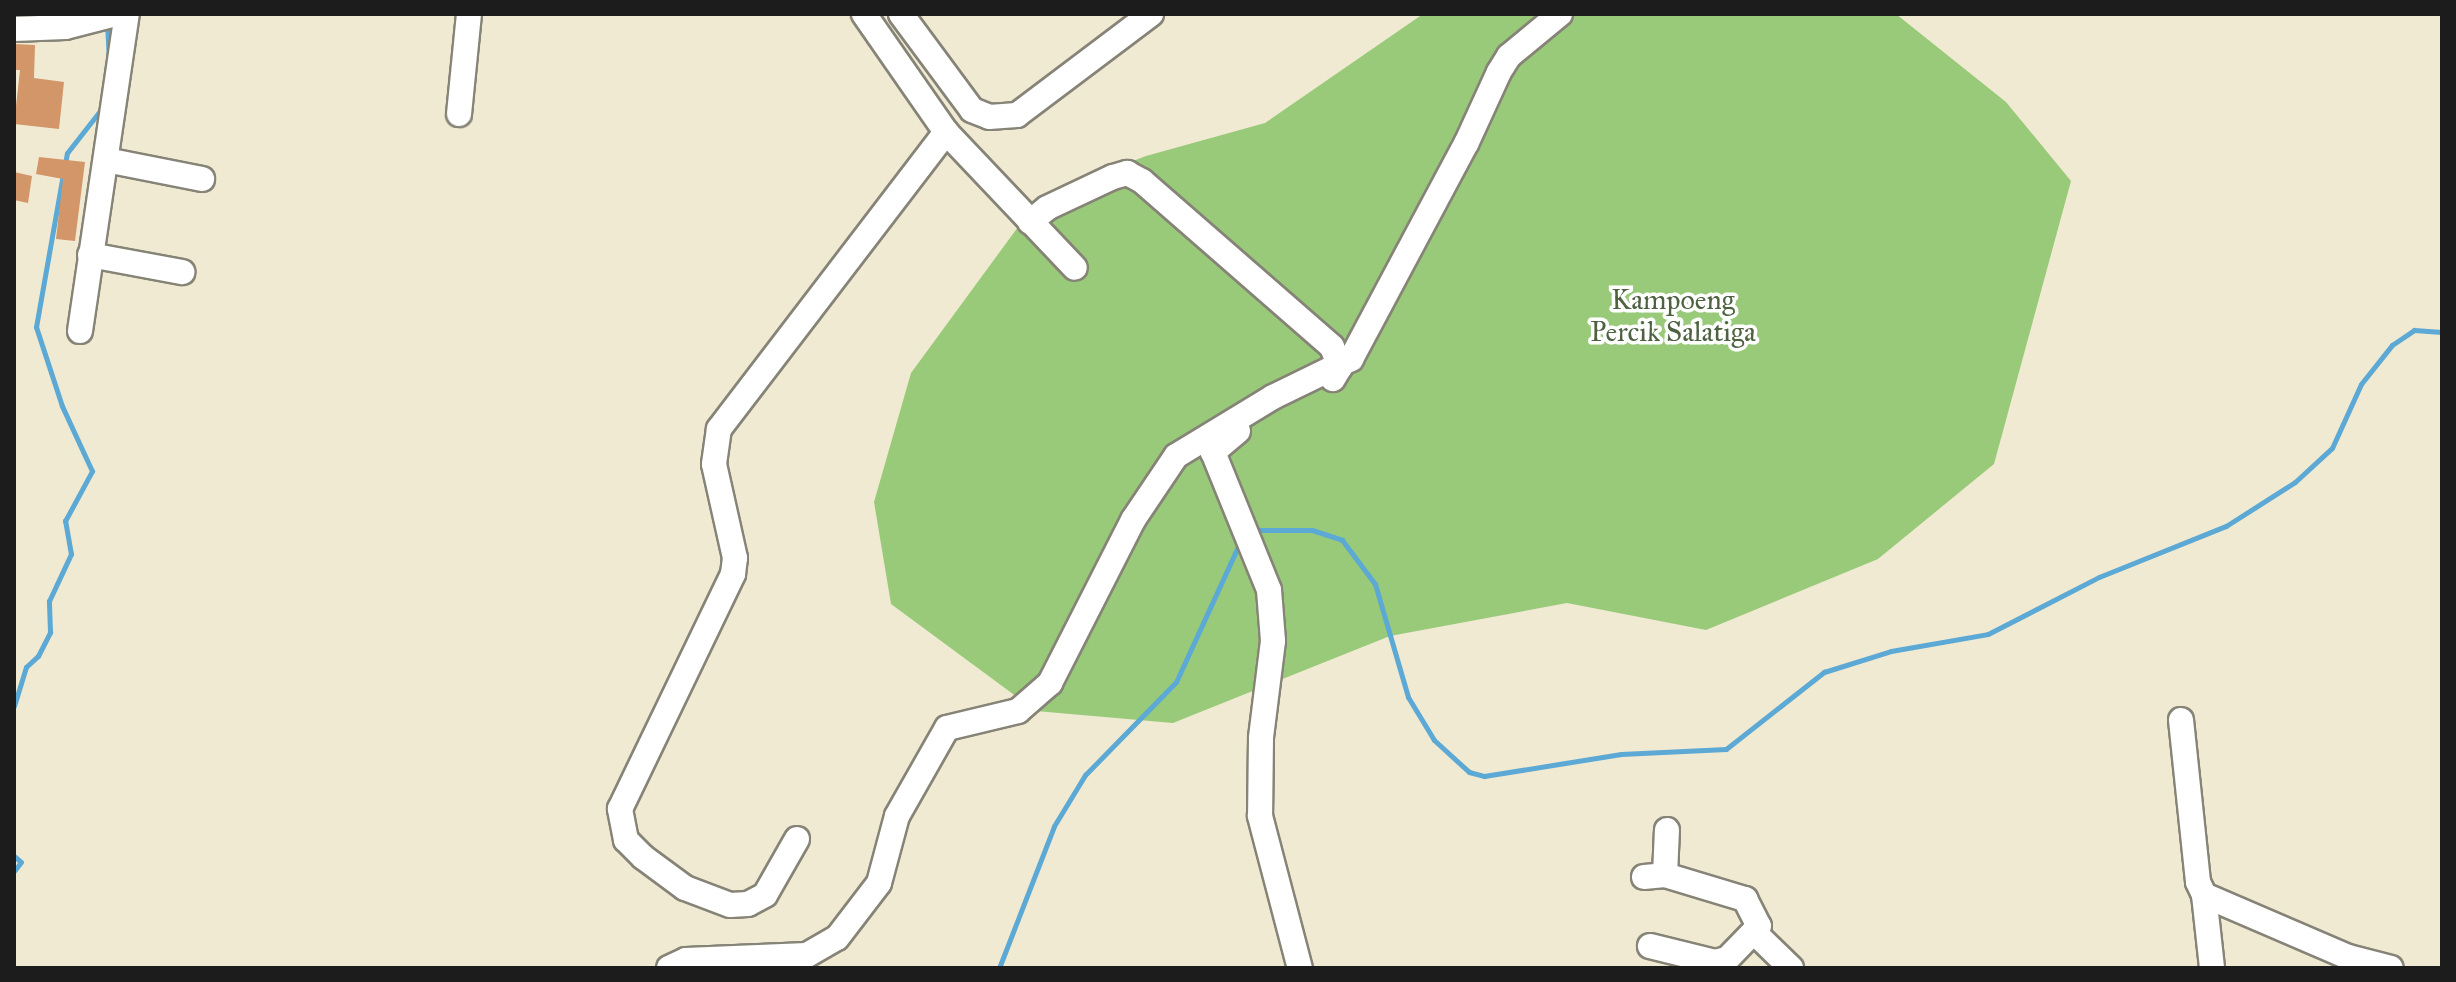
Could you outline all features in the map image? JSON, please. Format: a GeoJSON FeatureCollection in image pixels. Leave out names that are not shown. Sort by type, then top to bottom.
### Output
{"type":"FeatureCollection","features":[{"type":"Feature","properties":{"kind":"street"},"geometry":{"type":"LineString","coordinates":[[80,331],[127,14]]}},
{"type":"Feature","properties":{"kind":"street"},"geometry":{"type":"LineString","coordinates":[[459,114],[469,14]]}},
{"type":"Feature","properties":{"kind":"street"},"geometry":{"type":"LineString","coordinates":[[864,14],[946,132],[1075,268]]}},
{"type":"Feature","properties":{"kind":"street"},"geometry":{"type":"LineString","coordinates":[[901,14],[972,110],[989,117],[1017,115],[1151,14]]}},
{"type":"Feature","properties":{"kind":"street"},"geometry":{"type":"LineString","coordinates":[[673,966],[807,955],[837,938],[879,883],[897,816],[947,728],[1018,711],[1050,683],[1133,520],[1176,456],[1273,397],[1351,359],[1466,144],[1499,72],[1509,56],[1560,14]]}},
{"type":"Feature","properties":{"kind":"street"},"geometry":{"type":"LineString","coordinates":[[14,29],[108,16]]}},
{"type":"Feature","properties":{"kind":"street"},"geometry":{"type":"LineString","coordinates":[[797,839],[765,895],[748,904],[730,905],[685,888],[643,857],[626,840],[620,809],[733,574],[735,558],[714,464],[719,429],[946,132]]}},
{"type":"Feature","properties":{"kind":"street"},"geometry":{"type":"LineString","coordinates":[[106,160],[202,179]]}},
{"type":"Feature","properties":{"kind":"street"},"geometry":{"type":"LineString","coordinates":[[1030,222],[1066,198],[1127,173],[1261,285],[1271,289],[1332,347],[1340,367]]}},
{"type":"Feature","properties":{"kind":"street"},"geometry":{"type":"LineString","coordinates":[[90,255],[182,272]]}},
{"type":"Feature","properties":{"kind":"street"},"geometry":{"type":"LineString","coordinates":[[1308,967],[1260,816],[1261,738],[1273,641],[1269,590],[1237,518],[1213,452],[1231,435],[1332,381],[1340,367]]}},
{"type":"Feature","properties":{"kind":"street"},"geometry":{"type":"LineString","coordinates":[[2181,720],[2198,882],[2204,895],[2212,968]]}},
{"type":"Feature","properties":{"kind":"street"},"geometry":{"type":"LineString","coordinates":[[1650,946],[1715,962],[1727,959],[1756,934],[1757,917],[1745,899],[1654,876],[1667,830]]}},
{"type":"Feature","properties":{"kind":"street"},"geometry":{"type":"LineString","coordinates":[[2204,895],[2347,963],[2391,968]]}},
{"type":"Feature","properties":{"kind":"street"},"geometry":{"type":"LineString","coordinates":[[1756,934],[1791,968]]}},
{"type":"Feature","properties":{"kind":"green space","name":"Kampoeng Percik Salatiga"},"geometry":{"type":"Polygon","coordinates":[[[1423,14],[1896,14],[2006,102],[2071,181],[1994,464],[1878,559],[1706,630],[1567,603],[1390,636],[1173,723],[1036,711],[891,604],[874,502],[911,373],[1040,197],[1146,156],[1265,123],[1423,14]]]}},
{"type":"Feature","properties":{"kind":"building"},"geometry":{"type":"Polygon","coordinates":[[[14,44],[35,45],[34,78],[64,82],[59,129],[14,124],[20,70],[14,70],[14,44]]]}},
{"type":"Feature","properties":{"kind":"building"},"geometry":{"type":"Polygon","coordinates":[[[39,157],[85,162],[75,241],[56,239],[63,179],[36,174],[39,157]]]}},
{"type":"Feature","properties":{"kind":"building"},"geometry":{"type":"Polygon","coordinates":[[[14,172],[32,176],[28,203],[14,200],[14,172]]]}},
{"type":"Feature","properties":{"kind":"waterway"},"geometry":{"type":"LineString","coordinates":[[107,23],[109,61]]}},
{"type":"Feature","properties":{"kind":"waterway"},"geometry":{"type":"LineString","coordinates":[[65,164],[67,153],[103,107]]}},
{"type":"Feature","properties":{"kind":"waterway"},"geometry":{"type":"LineString","coordinates":[[14,706],[26,667],[38,656],[50,632],[49,601],[71,554],[65,521],[92,471],[62,406],[36,327],[63,174]]}},
{"type":"Feature","properties":{"kind":"waterway"},"geometry":{"type":"LineString","coordinates":[[1255,530],[1312,530],[1342,540],[1375,584],[1408,697],[1434,740],[1469,772],[1484,776],[1621,754],[1726,749],[1824,672],[1891,651],[1988,634],[2099,577],[2226,526],[2295,482],[2332,448],[2361,384],[2392,345],[2414,330],[2442,332]]}},
{"type":"Feature","properties":{"kind":"waterway"},"geometry":{"type":"LineString","coordinates":[[999,968],[1054,826],[1085,775],[1176,682],[1241,540]]}},
{"type":"Feature","properties":{"kind":"waterway"},"geometry":{"type":"LineString","coordinates":[[14,856],[21,862],[14,871]]}}]}
